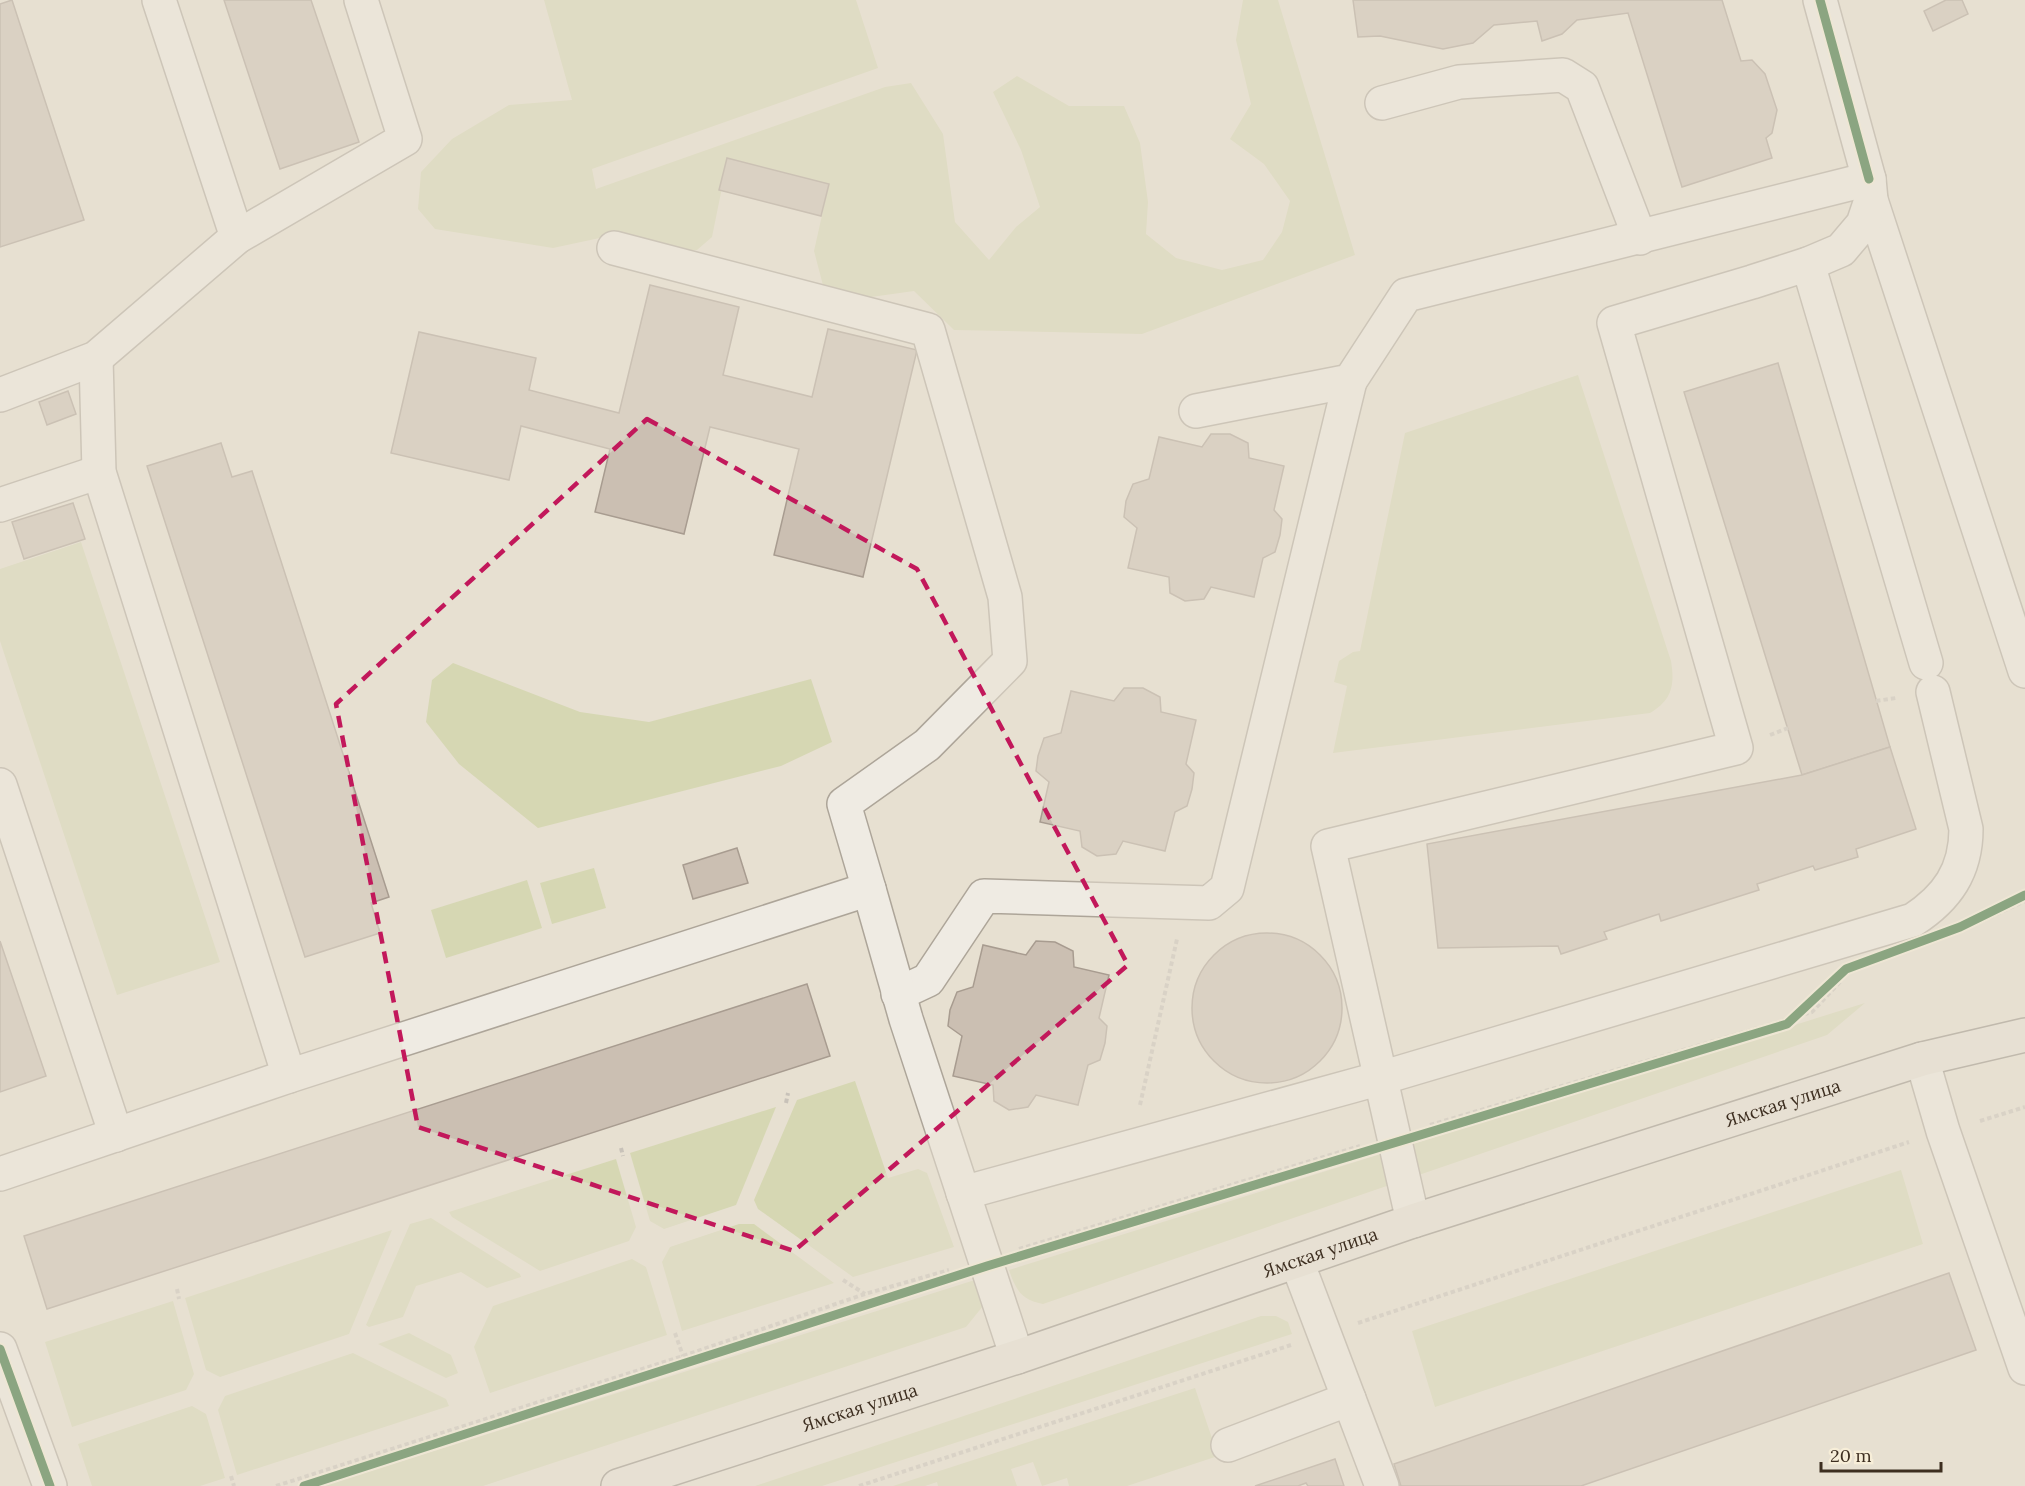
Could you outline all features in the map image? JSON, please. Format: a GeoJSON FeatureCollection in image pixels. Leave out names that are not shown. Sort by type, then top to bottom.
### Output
{"type":"FeatureCollection","features":[{"type":"Feature","properties":{"kind":"main road","name":"Ямская улица"},"geometry":{"type":"LineString","coordinates":[[618,1486],[1017,1357],[1413,1221],[1922,1059],[2025,1035]]}},
{"type":"Feature","properties":{"kind":"street"},"geometry":{"type":"LineString","coordinates":[[159,0],[237,237]]}},
{"type":"Feature","properties":{"kind":"street"},"geometry":{"type":"LineString","coordinates":[[0,395],[96,358],[237,237],[405,139],[361,0]]}},
{"type":"Feature","properties":{"kind":"street"},"geometry":{"type":"LineString","coordinates":[[1820,0],[1870,190],[2025,671]]}},
{"type":"Feature","properties":{"kind":"street"},"geometry":{"type":"LineString","coordinates":[[1382,103],[1459,82],[1563,75],[1582,87],[1640,238]]}},
{"type":"Feature","properties":{"kind":"street"},"geometry":{"type":"LineString","coordinates":[[898,994],[928,980],[984,896],[1209,903],[1227,888],[1350,381],[1406,295],[1640,238],[1870,190]]}},
{"type":"Feature","properties":{"kind":"street"},"geometry":{"type":"LineString","coordinates":[[1413,1221],[1328,846],[1736,748],[1614,323],[1808,264],[1841,250],[1863,224],[1870,190]]}},
{"type":"Feature","properties":{"kind":"street"},"geometry":{"type":"LineString","coordinates":[[614,248],[928,330],[1005,597],[1010,661],[927,745],[844,804],[898,994],[1017,1357]]}},
{"type":"Feature","properties":{"kind":"street"},"geometry":{"type":"LineString","coordinates":[[963,1192],[1381,1078],[1913,920],[1935,906],[1951,888],[1961,867],[1966,843],[1966,829],[1930,677],[1808,264]]}},
{"type":"Feature","properties":{"kind":"street"},"geometry":{"type":"LineString","coordinates":[[96,358],[99,472],[289,1076]]}},
{"type":"Feature","properties":{"kind":"street"},"geometry":{"type":"LineString","coordinates":[[1196,411],[1350,381]]}},
{"type":"Feature","properties":{"kind":"street"},"geometry":{"type":"LineString","coordinates":[[0,505],[99,472]]}},
{"type":"Feature","properties":{"kind":"street"},"geometry":{"type":"LineString","coordinates":[[0,785],[116,1135]]}},
{"type":"Feature","properties":{"kind":"street"},"geometry":{"type":"LineString","coordinates":[[0,1174],[289,1076],[869,889]]}},
{"type":"Feature","properties":{"kind":"street"},"geometry":{"type":"LineString","coordinates":[[1922,1059],[1943,1131],[2025,1368]]}},
{"type":"Feature","properties":{"kind":"street"},"geometry":{"type":"LineString","coordinates":[[1297,1262],[1382,1486]]}},
{"type":"Feature","properties":{"kind":"street"},"geometry":{"type":"LineString","coordinates":[[0,1349],[50,1486]]}},
{"type":"Feature","properties":{"kind":"street"},"geometry":{"type":"LineString","coordinates":[[1228,1445],[1349,1399]]}},
{"type":"Feature","properties":{"kind":"path"},"geometry":{"type":"LineString","coordinates":[[1953,932],[2025,895]]}},
{"type":"Feature","properties":{"kind":"path"},"geometry":{"type":"LineString","coordinates":[[1953,932],[2025,901]]}},
{"type":"Feature","properties":{"kind":"path"},"geometry":{"type":"LineString","coordinates":[[1131,1147],[1185,903]]}},
{"type":"Feature","properties":{"kind":"path"},"geometry":{"type":"LineString","coordinates":[[276,1486],[683,1356],[865,1294],[986,1263],[1395,1139],[1787,1024],[1846,969]]}},
{"type":"Feature","properties":{"kind":"path"},"geometry":{"type":"LineString","coordinates":[[1795,1017],[1812,1012],[1842,981]]}},
{"type":"Feature","properties":{"kind":"path"},"geometry":{"type":"LineString","coordinates":[[786,1103],[788,1093]]}},
{"type":"Feature","properties":{"kind":"path"},"geometry":{"type":"LineString","coordinates":[[859,1486],[1943,1131],[2025,1107]]}},
{"type":"Feature","properties":{"kind":"path"},"geometry":{"type":"LineString","coordinates":[[621,1148],[623,1156]]}},
{"type":"Feature","properties":{"kind":"path"},"geometry":{"type":"LineString","coordinates":[[885,1299],[986,1263]]}},
{"type":"Feature","properties":{"kind":"path"},"geometry":{"type":"LineString","coordinates":[[843,1280],[865,1294]]}},
{"type":"Feature","properties":{"kind":"path"},"geometry":{"type":"LineString","coordinates":[[177,1289],[179,1299]]}},
{"type":"Feature","properties":{"kind":"path"},"geometry":{"type":"LineString","coordinates":[[304,1486],[851,1310]]}},
{"type":"Feature","properties":{"kind":"path"},"geometry":{"type":"LineString","coordinates":[[675,1333],[683,1356]]}},
{"type":"Feature","properties":{"kind":"path"},"geometry":{"type":"LineString","coordinates":[[231,1476],[234,1486]]}},
{"type":"Feature","properties":{"kind":"highlighted area"},"geometry":{"type":"Polygon","coordinates":[[[647,419],[917,569],[1128,965],[794,1251],[418,1127],[336,704],[647,419]]]}},
{"type":"Feature","properties":{"kind":"green space"},"geometry":{"type":"Polygon","coordinates":[[[544,0],[856,0],[878,68],[592,169],[596,189],[885,87],[911,83],[943,134],[955,222],[989,260],[1016,227],[1040,207],[1021,150],[993,92],[1017,76],[1069,106],[1124,106],[1140,143],[1148,202],[1146,234],[1176,258],[1222,270],[1263,260],[1282,232],[1290,201],[1264,164],[1230,139],[1251,104],[1236,40],[1243,0],[1278,0],[1355,255],[1142,334],[954,330],[914,291],[864,298],[824,289],[814,251],[829,184],[728,158],[712,237],[697,250],[662,250],[609,236],[553,248],[435,229],[418,209],[421,172],[452,139],[509,105],[572,100],[544,0]]]}},
{"type":"Feature","properties":{"kind":"green space"},"geometry":{"type":"Polygon","coordinates":[[[1578,375],[1671,661],[1672,685],[1667,697],[1650,713],[1333,753],[1347,686],[1334,682],[1339,661],[1353,652],[1360,651],[1405,433],[1578,375]]]}},
{"type":"Feature","properties":{"kind":"green space"},"geometry":{"type":"Polygon","coordinates":[[[81,542],[220,962],[117,995],[0,641],[0,569],[81,542]]]}},
{"type":"Feature","properties":{"kind":"green space"},"geometry":{"type":"Polygon","coordinates":[[[453,663],[580,712],[649,722],[811,679],[832,742],[781,766],[538,828],[459,764],[426,722],[432,680],[453,663]]]}},
{"type":"Feature","properties":{"kind":"green space"},"geometry":{"type":"Polygon","coordinates":[[[594,868],[606,908],[552,924],[540,883],[594,868]]]}},
{"type":"Feature","properties":{"kind":"green space"},"geometry":{"type":"Polygon","coordinates":[[[527,880],[542,928],[446,958],[431,910],[527,880]]]}},
{"type":"Feature","properties":{"kind":"green space"},"geometry":{"type":"Polygon","coordinates":[[[1865,1003],[1827,1035],[1043,1304],[1029,1300],[1020,1293],[1009,1270],[1865,1003]]]}},
{"type":"Feature","properties":{"kind":"green space"},"geometry":{"type":"Polygon","coordinates":[[[855,1081],[888,1178],[918,1169],[927,1173],[954,1247],[853,1277],[758,1209],[754,1200],[797,1100],[855,1081]]]}},
{"type":"Feature","properties":{"kind":"green space"},"geometry":{"type":"Polygon","coordinates":[[[776,1107],[736,1205],[664,1229],[650,1221],[630,1153],[776,1107]]]}},
{"type":"Feature","properties":{"kind":"green space"},"geometry":{"type":"Polygon","coordinates":[[[616,1159],[636,1227],[629,1241],[540,1271],[452,1217],[449,1212],[616,1159]]]}},
{"type":"Feature","properties":{"kind":"green space"},"geometry":{"type":"Polygon","coordinates":[[[1901,1170],[1923,1244],[1435,1407],[1412,1331],[1901,1170]]]}},
{"type":"Feature","properties":{"kind":"green space"},"geometry":{"type":"Polygon","coordinates":[[[431,1218],[520,1274],[521,1277],[487,1288],[461,1272],[416,1286],[403,1317],[369,1327],[366,1325],[410,1224],[431,1218]]]}},
{"type":"Feature","properties":{"kind":"green space"},"geometry":{"type":"Polygon","coordinates":[[[739,1224],[754,1224],[834,1283],[682,1331],[662,1262],[670,1247],[739,1224]]]}},
{"type":"Feature","properties":{"kind":"green space"},"geometry":{"type":"Polygon","coordinates":[[[392,1230],[349,1334],[220,1377],[206,1370],[185,1298],[392,1230]]]}},
{"type":"Feature","properties":{"kind":"green space"},"geometry":{"type":"Polygon","coordinates":[[[632,1259],[646,1267],[667,1335],[490,1393],[474,1347],[493,1306],[632,1259]]]}},
{"type":"Feature","properties":{"kind":"green space"},"geometry":{"type":"Polygon","coordinates":[[[978,1279],[983,1306],[966,1327],[483,1486],[323,1486],[978,1279]]]}},
{"type":"Feature","properties":{"kind":"green space"},"geometry":{"type":"Polygon","coordinates":[[[173,1301],[194,1374],[186,1390],[72,1427],[45,1342],[173,1301]]]}},
{"type":"Feature","properties":{"kind":"green space"},"geometry":{"type":"Polygon","coordinates":[[[1261,1316],[1276,1316],[1288,1322],[1292,1334],[822,1486],[755,1486],[1261,1316]]]}},
{"type":"Feature","properties":{"kind":"green space"},"geometry":{"type":"Polygon","coordinates":[[[409,1333],[451,1355],[458,1373],[446,1378],[378,1344],[409,1333]]]}},
{"type":"Feature","properties":{"kind":"green space"},"geometry":{"type":"Polygon","coordinates":[[[353,1353],[446,1399],[449,1406],[237,1475],[218,1410],[225,1396],[353,1353]]]}},
{"type":"Feature","properties":{"kind":"green space"},"geometry":{"type":"Polygon","coordinates":[[[1195,1388],[1218,1456],[1127,1486],[1069,1486],[1067,1478],[1042,1486],[1033,1462],[1011,1469],[1017,1486],[938,1486],[937,1482],[925,1486],[893,1486],[1195,1388]]]}},
{"type":"Feature","properties":{"kind":"green space"},"geometry":{"type":"Polygon","coordinates":[[[192,1406],[206,1414],[225,1478],[200,1486],[92,1486],[78,1444],[192,1406]]]}},
{"type":"Feature","properties":{"kind":"building"},"geometry":{"type":"Polygon","coordinates":[[[12,0],[84,220],[0,247],[0,4],[12,0]]]}},
{"type":"Feature","properties":{"kind":"building"},"geometry":{"type":"Polygon","coordinates":[[[224,0],[311,0],[359,142],[280,169],[224,0]]]}},
{"type":"Feature","properties":{"kind":"building"},"geometry":{"type":"Polygon","coordinates":[[[1353,0],[1722,0],[1741,61],[1752,60],[1765,74],[1777,110],[1772,133],[1766,138],[1772,158],[1682,187],[1628,13],[1577,20],[1562,34],[1542,41],[1537,21],[1494,25],[1473,43],[1443,49],[1380,36],[1358,37],[1353,0]]]}},
{"type":"Feature","properties":{"kind":"building"},"geometry":{"type":"Polygon","coordinates":[[[1946,0],[1962,0],[1968,14],[1933,31],[1924,11],[1946,0]]]}},
{"type":"Feature","properties":{"kind":"building"},"geometry":{"type":"Polygon","coordinates":[[[727,158],[829,184],[821,216],[719,190],[727,158]]]}},
{"type":"Feature","properties":{"kind":"building"},"geometry":{"type":"Polygon","coordinates":[[[650,285],[739,307],[723,375],[812,397],[828,329],[917,350],[863,577],[774,555],[799,449],[710,427],[684,534],[595,512],[610,449],[521,426],[509,480],[391,453],[419,332],[536,358],[529,390],[619,413],[650,285]]]}},
{"type":"Feature","properties":{"kind":"building"},"geometry":{"type":"Polygon","coordinates":[[[1778,363],[1890,747],[1802,775],[1684,392],[1778,363]]]}},
{"type":"Feature","properties":{"kind":"building"},"geometry":{"type":"Polygon","coordinates":[[[68,391],[76,414],[47,425],[39,402],[68,391]]]}},
{"type":"Feature","properties":{"kind":"building"},"geometry":{"type":"Polygon","coordinates":[[[1211,434],[1230,434],[1248,443],[1249,458],[1284,466],[1274,510],[1282,519],[1280,535],[1275,552],[1263,558],[1254,597],[1211,587],[1204,599],[1185,601],[1170,593],[1169,577],[1128,568],[1137,528],[1124,517],[1126,501],[1133,484],[1149,479],[1159,437],[1202,447],[1211,434]]]}},
{"type":"Feature","properties":{"kind":"building"},"geometry":{"type":"Polygon","coordinates":[[[221,443],[232,477],[252,471],[389,897],[371,903],[380,933],[305,957],[147,466],[221,443]]]}},
{"type":"Feature","properties":{"kind":"building"},"geometry":{"type":"Polygon","coordinates":[[[73,503],[85,539],[24,559],[12,522],[73,503]]]}},
{"type":"Feature","properties":{"kind":"building"},"geometry":{"type":"Polygon","coordinates":[[[1124,688],[1143,688],[1160,697],[1161,712],[1196,720],[1186,764],[1194,773],[1192,789],[1187,806],[1175,812],[1165,851],[1123,841],[1116,854],[1097,856],[1082,847],[1080,831],[1040,822],[1049,782],[1036,771],[1038,756],[1044,738],[1061,733],[1071,691],[1114,701],[1124,688]]]}},
{"type":"Feature","properties":{"kind":"building"},"geometry":{"type":"Polygon","coordinates":[[[1890,747],[1916,829],[1856,849],[1858,857],[1815,870],[1813,866],[1757,884],[1759,890],[1661,921],[1659,914],[1604,932],[1607,939],[1561,954],[1558,946],[1438,948],[1427,844],[1802,775],[1890,747]]]}},
{"type":"Feature","properties":{"kind":"building"},"geometry":{"type":"Polygon","coordinates":[[[737,848],[748,883],[693,899],[683,865],[737,848]]]}},
{"type":"Feature","properties":{"kind":"building"},"geometry":{"type":"Polygon","coordinates":[[[1267,933],[1296,939],[1320,955],[1336,979],[1342,1008],[1336,1037],[1320,1061],[1296,1077],[1267,1083],[1238,1077],[1214,1061],[1198,1037],[1192,1008],[1198,979],[1214,955],[1238,939],[1267,933]]]}},
{"type":"Feature","properties":{"kind":"building"},"geometry":{"type":"Polygon","coordinates":[[[0,941],[46,1076],[0,1092],[0,941]]]}},
{"type":"Feature","properties":{"kind":"building"},"geometry":{"type":"Polygon","coordinates":[[[1036,941],[1055,942],[1073,951],[1074,967],[1109,975],[1099,1018],[1107,1026],[1105,1043],[1100,1060],[1088,1065],[1078,1105],[1036,1095],[1028,1107],[1009,1110],[994,1101],[993,1085],[953,1076],[962,1036],[948,1026],[950,1010],[957,992],[973,987],[983,945],[1026,955],[1036,941]]]}},
{"type":"Feature","properties":{"kind":"building"},"geometry":{"type":"Polygon","coordinates":[[[807,984],[830,1056],[47,1309],[24,1236],[807,984]]]}},
{"type":"Feature","properties":{"kind":"building"},"geometry":{"type":"Polygon","coordinates":[[[1949,1273],[1976,1350],[1581,1486],[1401,1486],[1394,1464],[1949,1273]]]}},
{"type":"Feature","properties":{"kind":"building"},"geometry":{"type":"Polygon","coordinates":[[[1335,1459],[1344,1486],[1308,1486],[1306,1483],[1298,1486],[1255,1486],[1335,1459]]]}},
{"type":"Feature","properties":{"kind":"cycle path"},"geometry":{"type":"LineString","coordinates":[[1820,0],[1869,179]]}},
{"type":"Feature","properties":{"kind":"cycle path"},"geometry":{"type":"LineString","coordinates":[[304,1486],[987,1266],[1787,1024],[1846,969],[1960,927],[2025,895]]}},
{"type":"Feature","properties":{"kind":"cycle path"},"geometry":{"type":"LineString","coordinates":[[0,1349],[50,1486]]}}]}
